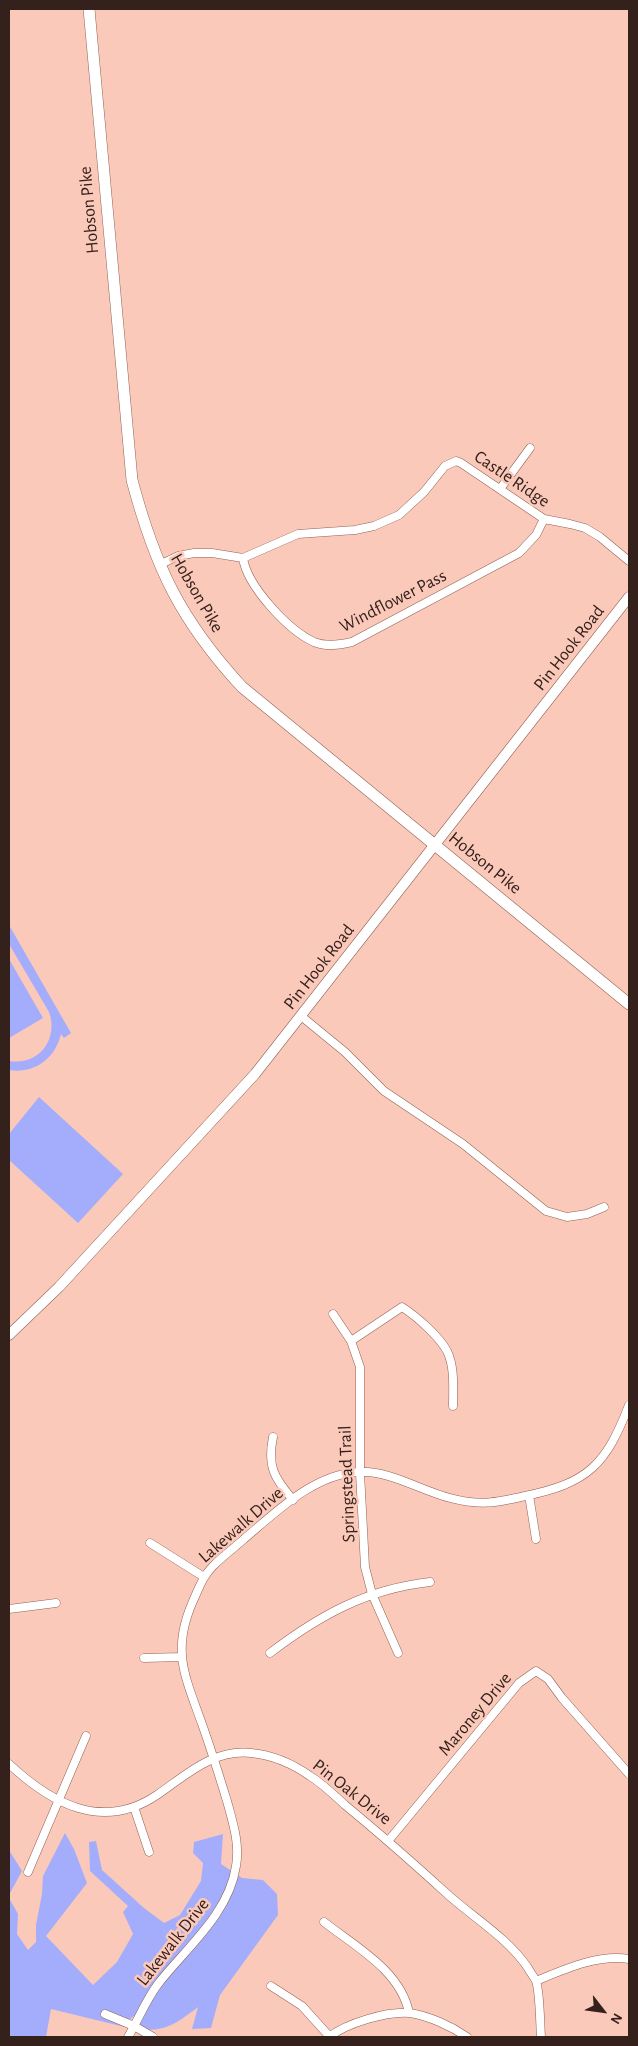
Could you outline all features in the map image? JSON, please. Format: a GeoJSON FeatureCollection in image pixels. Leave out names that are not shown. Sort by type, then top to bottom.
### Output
{"type":"FeatureCollection","features":[{"type":"Feature","properties":{"kind":"main road","name":"Hobson Pike"},"geometry":{"type":"LineString","coordinates":[[89,9],[132,480],[142,520],[159,565],[180,606],[195,630],[242,687],[629,1004]]}},
{"type":"Feature","properties":{"kind":"street"},"geometry":{"type":"LineString","coordinates":[[500,489],[530,448]]}},
{"type":"Feature","properties":{"kind":"street","name":"Castle Ridge"},"geometry":{"type":"LineString","coordinates":[[244,558],[298,534],[355,530],[386,522],[411,505],[437,475],[451,462],[456,461],[544,519],[584,528],[600,537],[629,561]]}},
{"type":"Feature","properties":{"kind":"street","name":"Windflower Pass"},"geometry":{"type":"LineString","coordinates":[[244,558],[244,564],[252,581],[295,631],[315,642],[336,646],[352,642],[519,553],[536,535],[544,519]]}},
{"type":"Feature","properties":{"kind":"street"},"geometry":{"type":"LineString","coordinates":[[159,565],[178,556],[194,553],[212,552],[244,558]]}},
{"type":"Feature","properties":{"kind":"street","name":"Pin Hook Road"},"geometry":{"type":"LineString","coordinates":[[9,1334],[59,1287],[255,1074],[629,597]]}},
{"type":"Feature","properties":{"kind":"street"},"geometry":{"type":"LineString","coordinates":[[301,1016],[345,1052],[384,1091],[463,1144],[546,1211],[567,1217],[586,1214],[604,1207]]}},
{"type":"Feature","properties":{"kind":"street"},"geometry":{"type":"LineString","coordinates":[[351,1341],[402,1307],[414,1315],[447,1352],[453,1375],[453,1406]]}},
{"type":"Feature","properties":{"kind":"street","name":"Springstead Trail"},"geometry":{"type":"LineString","coordinates":[[333,1314],[351,1341],[360,1367],[360,1473],[365,1567],[372,1594],[398,1654]]}},
{"type":"Feature","properties":{"kind":"street","name":"Lakewalk Drive"},"geometry":{"type":"LineString","coordinates":[[128,2037],[157,1985],[220,1909],[230,1889],[236,1868],[238,1847],[234,1824],[189,1691],[181,1657],[184,1626],[204,1577],[213,1566],[293,1500],[306,1490],[330,1478],[360,1473],[394,1477],[447,1498],[479,1504],[529,1496],[564,1487],[596,1466],[617,1437],[629,1405]]}},
{"type":"Feature","properties":{"kind":"street"},"geometry":{"type":"LineString","coordinates":[[273,1437],[270,1460],[273,1473],[293,1500]]}},
{"type":"Feature","properties":{"kind":"street"},"geometry":{"type":"LineString","coordinates":[[529,1496],[536,1539]]}},
{"type":"Feature","properties":{"kind":"street"},"geometry":{"type":"LineString","coordinates":[[150,1543],[204,1577]]}},
{"type":"Feature","properties":{"kind":"street"},"geometry":{"type":"LineString","coordinates":[[270,1653],[325,1615],[372,1594],[405,1585],[430,1582]]}},
{"type":"Feature","properties":{"kind":"street"},"geometry":{"type":"LineString","coordinates":[[9,1609],[56,1603]]}},
{"type":"Feature","properties":{"kind":"street"},"geometry":{"type":"LineString","coordinates":[[144,1658],[181,1657]]}},
{"type":"Feature","properties":{"kind":"street","name":"Maroney Drive"},"geometry":{"type":"LineString","coordinates":[[389,1840],[519,1683],[536,1671],[548,1679],[562,1698],[629,1774]]}},
{"type":"Feature","properties":{"kind":"street"},"geometry":{"type":"LineString","coordinates":[[28,1872],[86,1736]]}},
{"type":"Feature","properties":{"kind":"street","name":"Pin Oak Drive"},"geometry":{"type":"LineString","coordinates":[[9,1764],[20,1775],[58,1801],[80,1810],[110,1811],[134,1807],[151,1799],[190,1771],[213,1758],[249,1753],[279,1760],[312,1777],[389,1840],[446,1893],[518,1954],[536,1981],[541,2037]]}},
{"type":"Feature","properties":{"kind":"street"},"geometry":{"type":"LineString","coordinates":[[134,1807],[149,1852]]}},
{"type":"Feature","properties":{"kind":"street"},"geometry":{"type":"LineString","coordinates":[[324,1922],[392,1976],[407,2002],[409,2013]]}},
{"type":"Feature","properties":{"kind":"street"},"geometry":{"type":"LineString","coordinates":[[536,1981],[581,1964],[618,1957],[629,1959]]}},
{"type":"Feature","properties":{"kind":"street"},"geometry":{"type":"LineString","coordinates":[[271,1986],[302,2006],[329,2037],[358,2022],[378,2016],[409,2013],[441,2022],[467,2037]]}},
{"type":"Feature","properties":{"kind":"street"},"geometry":{"type":"LineString","coordinates":[[105,2014],[134,2026],[153,2037]]}},
{"type":"Feature","properties":{"kind":"shaded area"},"geometry":{"type":"Polygon","coordinates":[[[9,925],[71,1033],[64,1038],[61,1034],[54,1051],[42,1063],[27,1070],[18,1071],[9,1070],[9,1061],[29,1059],[44,1049],[51,1032],[51,1022],[49,1012],[9,944],[9,925]]]}},
{"type":"Feature","properties":{"kind":"shaded area"},"geometry":{"type":"Polygon","coordinates":[[[9,959],[43,1018],[9,1038],[9,959]]]}},
{"type":"Feature","properties":{"kind":"shaded area"},"geometry":{"type":"Polygon","coordinates":[[[39,1097],[123,1174],[78,1223],[9,1160],[9,1134],[39,1097]]]}},
{"type":"Feature","properties":{"kind":"shaded area"},"geometry":{"type":"Polygon","coordinates":[[[65,1833],[74,1849],[87,1883],[46,1936],[93,1985],[117,1962],[133,1934],[123,1912],[128,1906],[90,1871],[89,1842],[96,1841],[102,1870],[144,1908],[164,1923],[180,1915],[201,1881],[203,1863],[193,1853],[194,1842],[223,1834],[221,1864],[242,1878],[263,1880],[277,1894],[278,1915],[220,1995],[211,2028],[192,2029],[198,2007],[172,2024],[150,2030],[142,2029],[134,2016],[127,2021],[125,2027],[51,2009],[46,2037],[9,2037],[9,1898],[18,1914],[17,1934],[28,1950],[36,1942],[36,1925],[42,1894],[43,1876],[65,1833]]]}},
{"type":"Feature","properties":{"kind":"shaded area"},"geometry":{"type":"Polygon","coordinates":[[[9,1850],[22,1871],[9,1895],[9,1850]]]}}]}
